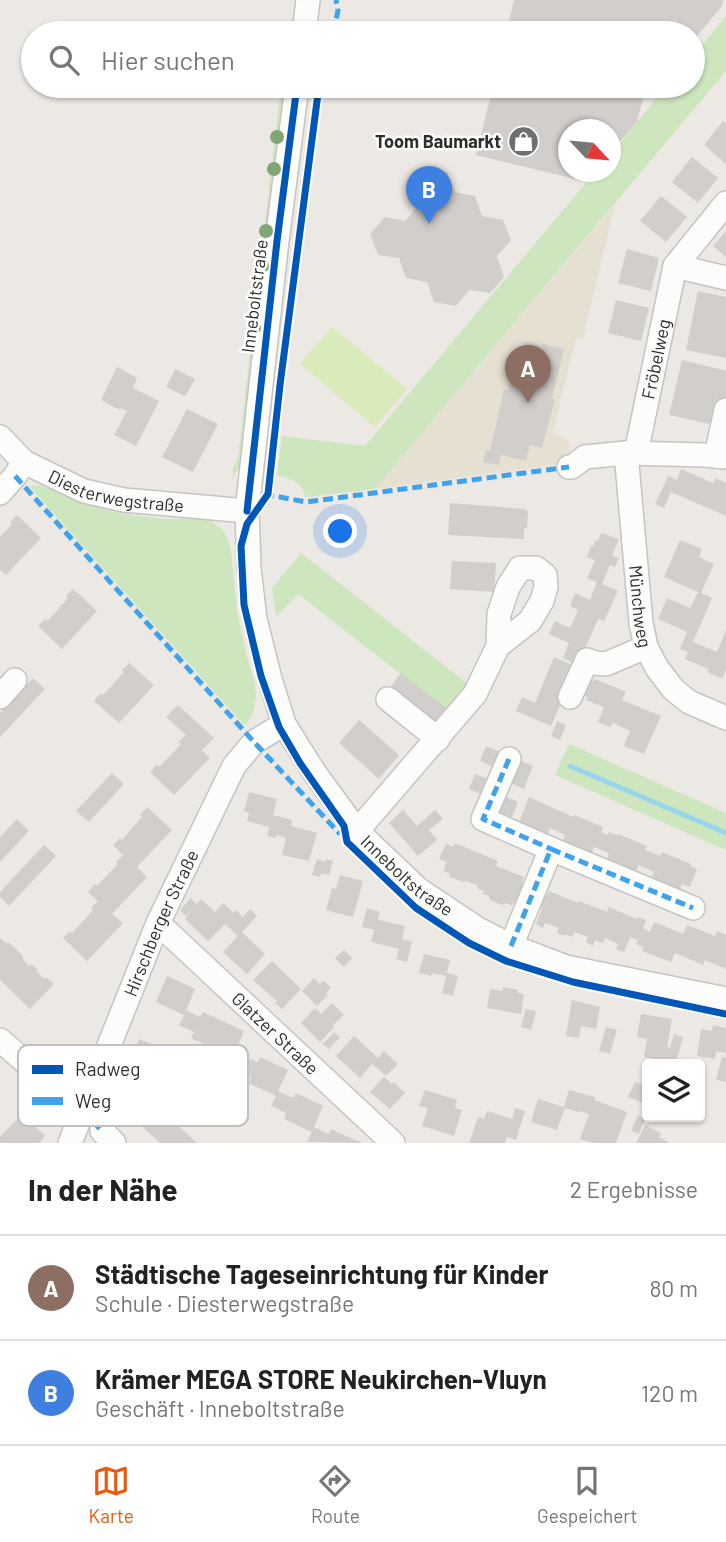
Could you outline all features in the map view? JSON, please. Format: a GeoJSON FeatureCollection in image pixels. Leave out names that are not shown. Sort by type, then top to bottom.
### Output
{"type":"FeatureCollection","features":[{"type":"Feature","properties":{"kind":"street"},"geometry":{"type":"LineString","coordinates":[[305,21],[308,0]]}},
{"type":"Feature","properties":{"kind":"street","name":"Inneboltstraße"},"geometry":{"type":"LineString","coordinates":[[295,98],[247,511],[249,568],[255,619],[284,724],[314,772],[357,831],[418,889],[478,929],[511,946],[566,967],[726,999]]}},
{"type":"Feature","properties":{"kind":"street","name":"Fröbelweg"},"geometry":{"type":"LineString","coordinates":[[631,453],[675,266],[726,204]]}},
{"type":"Feature","properties":{"kind":"street"},"geometry":{"type":"LineString","coordinates":[[675,266],[726,278]]}},
{"type":"Feature","properties":{"kind":"street"},"geometry":{"type":"LineString","coordinates":[[569,467],[584,457],[631,453],[721,457],[726,411]]}},
{"type":"Feature","properties":{"kind":"street","name":"Diesterwegstraße"},"geometry":{"type":"LineString","coordinates":[[0,437],[24,462],[84,491],[124,500],[247,511]]}},
{"type":"Feature","properties":{"kind":"street","name":"Münchweg"},"geometry":{"type":"LineString","coordinates":[[631,453],[641,623],[646,647],[657,668],[673,689],[689,702],[726,718]]}},
{"type":"Feature","properties":{"kind":"street"},"geometry":{"type":"LineString","coordinates":[[0,493],[16,476],[24,462]]}},
{"type":"Feature","properties":{"kind":"street"},"geometry":{"type":"LineString","coordinates":[[357,831],[475,694],[498,646]]}},
{"type":"Feature","properties":{"kind":"street"},"geometry":{"type":"LineString","coordinates":[[570,697],[587,660],[606,664],[646,647]]}},
{"type":"Feature","properties":{"kind":"street"},"geometry":{"type":"LineString","coordinates":[[388,699],[438,739]]}},
{"type":"Feature","properties":{"kind":"street","name":"Hirschberger Straße"},"geometry":{"type":"LineString","coordinates":[[109,1045],[158,923],[234,766],[254,742],[284,724]]}},
{"type":"Feature","properties":{"kind":"street"},"geometry":{"type":"LineString","coordinates":[[509,759],[483,819],[693,908]]}},
{"type":"Feature","properties":{"kind":"street"},"geometry":{"type":"LineString","coordinates":[[511,946],[551,849]]}},
{"type":"Feature","properties":{"kind":"street","name":"Glatzer Straße"},"geometry":{"type":"LineString","coordinates":[[158,923],[393,1143]]}},
{"type":"Feature","properties":{"kind":"street"},"geometry":{"type":"LineString","coordinates":[[0,1040],[18,1056]]}},
{"type":"Feature","properties":{"kind":"street","name":"Hirschberger Straße"},"geometry":{"type":"LineString","coordinates":[[70,1143],[76,1126]]}},
{"type":"Feature","properties":{"kind":"shaded area"},"geometry":{"type":"Polygon","coordinates":[[[615,205],[583,339],[576,338],[553,432],[569,441],[570,463],[375,489],[615,205]]]}},
{"type":"Feature","properties":{"kind":"green space"},"geometry":{"type":"Polygon","coordinates":[[[726,16],[726,71],[705,96],[705,41],[726,16]]]}},
{"type":"Feature","properties":{"kind":"green space"},"geometry":{"type":"Polygon","coordinates":[[[280,98],[287,98],[243,452],[232,479],[238,458],[280,98]]]}},
{"type":"Feature","properties":{"kind":"green space"},"geometry":{"type":"Polygon","coordinates":[[[657,98],[703,98],[375,489],[306,497],[295,482],[277,475],[282,436],[365,446],[587,182],[621,182],[621,142],[657,98]]]}},
{"type":"Feature","properties":{"kind":"green space"},"geometry":{"type":"Polygon","coordinates":[[[332,327],[407,389],[375,427],[300,364],[332,327]]]}},
{"type":"Feature","properties":{"kind":"green space"},"geometry":{"type":"Polygon","coordinates":[[[40,485],[93,506],[126,514],[162,519],[203,519],[222,529],[231,551],[237,610],[255,684],[253,713],[245,726],[29,486],[40,485]]]}},
{"type":"Feature","properties":{"kind":"green space"},"geometry":{"type":"Polygon","coordinates":[[[301,553],[473,688],[452,714],[298,594],[276,617],[272,588],[301,553]]]}},
{"type":"Feature","properties":{"kind":"green space"},"geometry":{"type":"Polygon","coordinates":[[[569,744],[726,813],[726,850],[555,775],[569,744]]]}},
{"type":"Feature","properties":{"kind":"building"},"geometry":{"type":"Polygon","coordinates":[[[514,0],[723,0],[722,6],[705,27],[705,21],[509,21],[514,0]]]}},
{"type":"Feature","properties":{"kind":"building","name":"Toom Baumarkt"},"geometry":{"type":"Polygon","coordinates":[[[490,98],[643,98],[637,122],[621,140],[621,119],[558,119],[558,175],[476,155],[490,98]]]}},
{"type":"Feature","properties":{"kind":"building"},"geometry":{"type":"Polygon","coordinates":[[[723,121],[726,124],[726,164],[704,145],[723,121]]]}},
{"type":"Feature","properties":{"kind":"building"},"geometry":{"type":"Polygon","coordinates":[[[692,157],[718,178],[698,203],[672,182],[692,157]]]}},
{"type":"Feature","properties":{"kind":"building"},"geometry":{"type":"Polygon","coordinates":[[[426,168],[447,172],[455,192],[475,196],[482,216],[503,220],[511,240],[497,256],[504,277],[490,293],[469,290],[456,306],[434,302],[427,282],[406,278],[399,258],[378,255],[370,234],[385,217],[405,221],[419,205],[411,185],[426,168]]]}},
{"type":"Feature","properties":{"kind":"building"},"geometry":{"type":"Polygon","coordinates":[[[661,196],[687,217],[666,242],[640,221],[661,196]]]}},
{"type":"Feature","properties":{"kind":"building"},"geometry":{"type":"Polygon","coordinates":[[[726,231],[726,257],[713,246],[726,231]]]}},
{"type":"Feature","properties":{"kind":"building"},"geometry":{"type":"Polygon","coordinates":[[[627,249],[659,258],[651,291],[618,283],[627,249]]]}},
{"type":"Feature","properties":{"kind":"building"},"geometry":{"type":"Polygon","coordinates":[[[698,291],[726,297],[726,358],[686,350],[698,291]]]}},
{"type":"Feature","properties":{"kind":"building"},"geometry":{"type":"Polygon","coordinates":[[[616,300],[649,308],[641,341],[608,333],[616,300]]]}},
{"type":"Feature","properties":{"kind":"building"},"geometry":{"type":"Polygon","coordinates":[[[524,342],[564,349],[542,448],[530,445],[526,461],[501,455],[499,465],[483,462],[486,450],[490,451],[504,390],[508,391],[513,371],[517,372],[524,342]]]}},
{"type":"Feature","properties":{"kind":"building"},"geometry":{"type":"Polygon","coordinates":[[[682,360],[726,371],[726,395],[719,426],[669,415],[682,360]]]}},
{"type":"Feature","properties":{"kind":"building"},"geometry":{"type":"Polygon","coordinates":[[[117,367],[137,378],[133,388],[159,401],[136,446],[114,435],[127,411],[101,400],[117,367]]]}},
{"type":"Feature","properties":{"kind":"building"},"geometry":{"type":"Polygon","coordinates":[[[175,369],[195,379],[185,396],[166,387],[175,369]]]}},
{"type":"Feature","properties":{"kind":"building"},"geometry":{"type":"Polygon","coordinates":[[[187,409],[218,424],[193,472],[162,457],[187,409]]]}},
{"type":"Feature","properties":{"kind":"building"},"geometry":{"type":"Polygon","coordinates":[[[681,469],[713,483],[716,478],[726,483],[726,516],[671,492],[664,508],[655,504],[668,476],[677,480],[681,469]]]}},
{"type":"Feature","properties":{"kind":"building"},"geometry":{"type":"Polygon","coordinates":[[[450,503],[525,509],[528,511],[524,539],[448,535],[450,503]]]}},
{"type":"Feature","properties":{"kind":"building"},"geometry":{"type":"Polygon","coordinates":[[[17,515],[41,538],[6,575],[0,570],[0,537],[17,515]]]}},
{"type":"Feature","properties":{"kind":"building"},"geometry":{"type":"Polygon","coordinates":[[[601,533],[619,539],[612,556],[619,558],[615,567],[610,565],[602,584],[618,591],[604,621],[598,619],[578,665],[563,658],[569,643],[549,634],[555,621],[570,628],[578,610],[570,606],[575,593],[590,600],[597,582],[587,578],[595,560],[587,557],[601,533]]]}},
{"type":"Feature","properties":{"kind":"building"},"geometry":{"type":"Polygon","coordinates":[[[680,540],[702,549],[699,557],[714,564],[701,593],[712,598],[693,642],[717,652],[726,630],[726,670],[722,679],[707,672],[709,669],[685,659],[688,652],[680,649],[687,632],[658,619],[667,598],[690,608],[698,592],[664,577],[680,540]]]}},
{"type":"Feature","properties":{"kind":"building"},"geometry":{"type":"Polygon","coordinates":[[[452,561],[496,563],[494,592],[450,589],[452,561]]]}},
{"type":"Feature","properties":{"kind":"building"},"geometry":{"type":"Polygon","coordinates":[[[73,589],[97,611],[62,649],[38,626],[55,613],[73,589]]]}},
{"type":"Feature","properties":{"kind":"building"},"geometry":{"type":"Polygon","coordinates":[[[554,657],[577,667],[551,726],[516,711],[522,697],[535,703],[554,657]]]}},
{"type":"Feature","properties":{"kind":"building"},"geometry":{"type":"Polygon","coordinates":[[[129,663],[154,685],[119,723],[94,701],[101,693],[103,695],[129,663]]]}},
{"type":"Feature","properties":{"kind":"building"},"geometry":{"type":"Polygon","coordinates":[[[401,673],[446,708],[436,721],[391,686],[401,673]]]}},
{"type":"Feature","properties":{"kind":"building"},"geometry":{"type":"Polygon","coordinates":[[[33,678],[45,689],[0,737],[0,713],[33,678]]]}},
{"type":"Feature","properties":{"kind":"building"},"geometry":{"type":"Polygon","coordinates":[[[587,678],[626,692],[622,700],[661,716],[644,754],[624,746],[630,731],[613,723],[610,727],[598,722],[604,707],[586,700],[588,697],[580,693],[587,678]]]}},
{"type":"Feature","properties":{"kind":"building"},"geometry":{"type":"Polygon","coordinates":[[[178,705],[214,738],[202,750],[210,758],[174,795],[150,772],[167,759],[186,735],[166,717],[178,705]]]}},
{"type":"Feature","properties":{"kind":"building"},"geometry":{"type":"Polygon","coordinates":[[[359,720],[399,755],[379,779],[339,743],[359,720]]]}},
{"type":"Feature","properties":{"kind":"building"},"geometry":{"type":"Polygon","coordinates":[[[557,721],[566,725],[560,740],[551,736],[557,721]]]}},
{"type":"Feature","properties":{"kind":"building"},"geometry":{"type":"Polygon","coordinates":[[[486,746],[502,753],[495,768],[480,761],[486,746]]]}},
{"type":"Feature","properties":{"kind":"building"},"geometry":{"type":"Polygon","coordinates":[[[518,760],[533,766],[524,789],[508,782],[518,760]]]}},
{"type":"Feature","properties":{"kind":"building"},"geometry":{"type":"Polygon","coordinates":[[[112,773],[124,784],[89,822],[76,811],[112,773]]]}},
{"type":"Feature","properties":{"kind":"building"},"geometry":{"type":"Polygon","coordinates":[[[475,774],[490,780],[484,795],[469,789],[475,774]]]}},
{"type":"Feature","properties":{"kind":"building"},"geometry":{"type":"Polygon","coordinates":[[[249,792],[277,799],[273,815],[292,820],[291,826],[317,833],[309,861],[282,855],[286,838],[267,836],[269,827],[247,821],[249,813],[244,811],[249,792]]]}},
{"type":"Feature","properties":{"kind":"building"},"geometry":{"type":"Polygon","coordinates":[[[503,795],[518,802],[512,817],[497,811],[503,795]]]}},
{"type":"Feature","properties":{"kind":"building"},"geometry":{"type":"Polygon","coordinates":[[[529,797],[603,827],[601,832],[608,835],[609,832],[618,834],[647,846],[645,850],[660,856],[662,852],[691,864],[690,866],[697,869],[690,887],[682,884],[679,892],[650,880],[654,872],[646,868],[638,865],[635,874],[606,862],[609,853],[594,847],[591,856],[562,844],[565,835],[550,828],[547,837],[518,825],[529,797]]]}},
{"type":"Feature","properties":{"kind":"building"},"geometry":{"type":"Polygon","coordinates":[[[147,807],[172,830],[137,867],[147,877],[112,914],[123,923],[87,961],[63,938],[70,931],[72,933],[93,910],[91,908],[98,901],[88,892],[118,864],[116,862],[123,855],[113,845],[120,838],[122,840],[147,807]]]}},
{"type":"Feature","properties":{"kind":"building"},"geometry":{"type":"Polygon","coordinates":[[[403,810],[417,826],[435,810],[443,819],[429,830],[437,840],[418,856],[389,823],[403,810]]]}},
{"type":"Feature","properties":{"kind":"building"},"geometry":{"type":"Polygon","coordinates":[[[17,819],[29,831],[0,862],[0,837],[17,819]]]}},
{"type":"Feature","properties":{"kind":"building"},"geometry":{"type":"Polygon","coordinates":[[[455,843],[498,861],[496,866],[524,877],[522,881],[530,885],[521,905],[514,902],[512,906],[506,903],[502,905],[490,900],[477,885],[450,877],[449,873],[443,871],[447,862],[439,859],[446,844],[453,847],[455,843]]]}},
{"type":"Feature","properties":{"kind":"building"},"geometry":{"type":"Polygon","coordinates":[[[44,845],[56,856],[9,906],[0,897],[0,892],[44,845]]]}},
{"type":"Feature","properties":{"kind":"building"},"geometry":{"type":"Polygon","coordinates":[[[317,859],[333,861],[329,875],[312,875],[317,859]]]}},
{"type":"Feature","properties":{"kind":"building"},"geometry":{"type":"Polygon","coordinates":[[[340,875],[363,881],[353,917],[326,910],[332,888],[336,889],[340,875]]]}},
{"type":"Feature","properties":{"kind":"building"},"geometry":{"type":"Polygon","coordinates":[[[541,891],[548,894],[549,891],[607,912],[609,907],[646,920],[643,928],[650,932],[654,922],[683,934],[687,925],[715,936],[717,931],[726,935],[726,969],[705,960],[703,965],[675,953],[671,962],[642,951],[644,947],[636,944],[638,940],[630,937],[624,952],[616,949],[618,944],[605,938],[603,943],[595,940],[593,946],[586,942],[588,937],[575,932],[572,937],[565,934],[564,936],[557,933],[559,928],[545,923],[543,928],[536,924],[542,909],[534,906],[541,891]]]}},
{"type":"Feature","properties":{"kind":"building"},"geometry":{"type":"Polygon","coordinates":[[[191,898],[197,904],[201,899],[215,912],[223,903],[243,917],[250,909],[257,916],[242,932],[265,954],[247,974],[223,952],[238,936],[225,924],[208,941],[185,919],[192,911],[186,916],[180,910],[191,898]]]}},
{"type":"Feature","properties":{"kind":"building"},"geometry":{"type":"Polygon","coordinates":[[[367,908],[380,912],[378,920],[405,926],[402,939],[412,942],[407,962],[396,959],[399,949],[371,942],[374,930],[362,927],[367,908]]]}},
{"type":"Feature","properties":{"kind":"building"},"geometry":{"type":"Polygon","coordinates":[[[0,938],[16,949],[44,979],[46,977],[54,984],[30,1009],[0,980],[0,938]]]}},
{"type":"Feature","properties":{"kind":"building"},"geometry":{"type":"Polygon","coordinates":[[[344,950],[352,958],[344,967],[335,958],[344,950]]]}},
{"type":"Feature","properties":{"kind":"building"},"geometry":{"type":"Polygon","coordinates":[[[424,954],[450,960],[447,973],[458,976],[453,996],[442,993],[446,976],[419,973],[424,954]]]}},
{"type":"Feature","properties":{"kind":"building"},"geometry":{"type":"Polygon","coordinates":[[[272,961],[301,989],[282,1009],[275,1003],[277,1001],[253,980],[272,961]]]}},
{"type":"Feature","properties":{"kind":"building"},"geometry":{"type":"Polygon","coordinates":[[[167,976],[195,989],[186,1010],[200,1017],[203,1012],[244,1031],[238,1045],[206,1045],[191,1038],[194,1032],[179,1025],[184,1015],[156,1002],[167,976]]]}},
{"type":"Feature","properties":{"kind":"building"},"geometry":{"type":"Polygon","coordinates":[[[314,978],[320,984],[323,981],[331,987],[326,993],[328,995],[317,1006],[302,991],[314,978]]]}},
{"type":"Feature","properties":{"kind":"building"},"geometry":{"type":"Polygon","coordinates":[[[503,987],[524,994],[521,1014],[487,1008],[490,989],[502,991],[503,987]]]}},
{"type":"Feature","properties":{"kind":"building"},"geometry":{"type":"Polygon","coordinates":[[[572,1000],[600,1007],[596,1029],[581,1026],[579,1038],[566,1036],[572,1000]]]}},
{"type":"Feature","properties":{"kind":"building"},"geometry":{"type":"Polygon","coordinates":[[[332,1003],[344,1015],[320,1042],[301,1023],[315,1008],[321,1014],[332,1003]]]}},
{"type":"Feature","properties":{"kind":"building"},"geometry":{"type":"Polygon","coordinates":[[[526,1009],[536,1011],[531,1030],[521,1027],[526,1009]]]}},
{"type":"Feature","properties":{"kind":"building"},"geometry":{"type":"Polygon","coordinates":[[[641,1014],[672,1019],[667,1047],[670,1048],[674,1034],[683,1037],[677,1059],[655,1059],[644,1057],[647,1039],[637,1037],[641,1014]]]}},
{"type":"Feature","properties":{"kind":"building"},"geometry":{"type":"Polygon","coordinates":[[[713,1025],[726,1028],[726,1053],[716,1051],[715,1059],[697,1056],[701,1029],[712,1031],[713,1025]]]}},
{"type":"Feature","properties":{"kind":"building"},"geometry":{"type":"Polygon","coordinates":[[[606,1027],[617,1030],[610,1054],[599,1051],[606,1027]]]}},
{"type":"Feature","properties":{"kind":"building"},"geometry":{"type":"Polygon","coordinates":[[[334,1032],[340,1037],[329,1049],[323,1044],[334,1032]]]}},
{"type":"Feature","properties":{"kind":"building"},"geometry":{"type":"Polygon","coordinates":[[[354,1036],[378,1058],[384,1051],[398,1064],[386,1076],[372,1064],[360,1078],[336,1056],[354,1036]]]}},
{"type":"Feature","properties":{"kind":"building"},"geometry":{"type":"Polygon","coordinates":[[[139,1039],[154,1045],[137,1045],[139,1039]]]}},
{"type":"Feature","properties":{"kind":"building"},"geometry":{"type":"Polygon","coordinates":[[[260,1057],[288,1070],[278,1091],[293,1098],[296,1093],[323,1106],[314,1127],[329,1134],[331,1129],[362,1143],[307,1142],[312,1132],[284,1119],[286,1113],[271,1106],[276,1096],[248,1083],[251,1077],[248,1076],[248,1058],[258,1062],[260,1057]]]}},
{"type":"Feature","properties":{"kind":"building"},"geometry":{"type":"Polygon","coordinates":[[[722,1057],[726,1058],[726,1082],[716,1080],[722,1057]]]}},
{"type":"Feature","properties":{"kind":"building"},"geometry":{"type":"Polygon","coordinates":[[[384,1077],[405,1093],[390,1109],[370,1092],[384,1077]]]}},
{"type":"Feature","properties":{"kind":"building"},"geometry":{"type":"Polygon","coordinates":[[[635,1082],[642,1084],[642,1103],[628,1097],[635,1082]]]}},
{"type":"Feature","properties":{"kind":"building"},"geometry":{"type":"Polygon","coordinates":[[[425,1090],[457,1100],[455,1108],[462,1110],[454,1136],[422,1126],[428,1108],[419,1106],[425,1090]]]}},
{"type":"Feature","properties":{"kind":"building"},"geometry":{"type":"Polygon","coordinates":[[[569,1090],[595,1097],[594,1100],[627,1112],[616,1143],[593,1143],[580,1139],[589,1114],[579,1111],[565,1108],[557,1130],[531,1122],[538,1099],[564,1107],[569,1090]]]}},
{"type":"Feature","properties":{"kind":"building"},"geometry":{"type":"Polygon","coordinates":[[[515,1108],[525,1111],[516,1140],[507,1137],[505,1143],[469,1143],[478,1117],[484,1119],[487,1111],[512,1119],[515,1108]]]}},
{"type":"Feature","properties":{"kind":"building"},"geometry":{"type":"Polygon","coordinates":[[[638,1115],[642,1117],[644,1122],[639,1134],[631,1131],[638,1115]]]}},
{"type":"Feature","properties":{"kind":"building"},"geometry":{"type":"Polygon","coordinates":[[[18,1118],[18,1126],[35,1126],[45,1136],[39,1143],[0,1143],[0,1137],[18,1118]]]}},
{"type":"Feature","properties":{"kind":"building"},"geometry":{"type":"Polygon","coordinates":[[[645,1125],[661,1133],[659,1137],[670,1143],[636,1143],[645,1125]]]}},
{"type":"Feature","properties":{"kind":"building"},"geometry":{"type":"Polygon","coordinates":[[[141,1126],[179,1126],[197,1143],[160,1143],[141,1126]]]}},
{"type":"Feature","properties":{"kind":"waterway"},"geometry":{"type":"LineString","coordinates":[[570,766],[726,833]]}},
{"type":"Feature","properties":{"kind":"marked path"},"geometry":{"type":"LineString","coordinates":[[336,0],[338,11],[336,21]]}},
{"type":"Feature","properties":{"kind":"marked path"},"geometry":{"type":"LineString","coordinates":[[264,494],[306,502],[569,467]]}},
{"type":"Feature","properties":{"kind":"marked path"},"geometry":{"type":"LineString","coordinates":[[15,476],[340,834]]}},
{"type":"Feature","properties":{"kind":"marked path"},"geometry":{"type":"LineString","coordinates":[[509,759],[483,819],[551,849]]}},
{"type":"Feature","properties":{"kind":"marked path"},"geometry":{"type":"LineString","coordinates":[[511,946],[551,849],[693,908]]}},
{"type":"Feature","properties":{"kind":"marked path"},"geometry":{"type":"LineString","coordinates":[[97,1126],[102,1131]]}},
{"type":"Feature","properties":{"kind":"cycle path"},"geometry":{"type":"LineString","coordinates":[[247,511],[295,98]]}},
{"type":"Feature","properties":{"kind":"cycle path"},"geometry":{"type":"LineString","coordinates":[[317,98],[268,494],[247,524],[241,546],[244,605],[261,676],[279,727],[300,763],[344,826],[347,842],[416,908],[469,943],[506,961],[573,982],[726,1014]]}},
{"type":"Feature","properties":{"kind":"place","name":"Toom Baumarkt"},"geometry":{"type":"Point","coordinates":[524,141]}},
{"type":"Feature","properties":{"kind":"place","name":"Krämer MEGA STORE Neukirchen-Vluyn"},"geometry":{"type":"Point","coordinates":[429,224]}},
{"type":"Feature","properties":{"kind":"place","name":"Städtische Tageseinrichtung für Kinder"},"geometry":{"type":"Point","coordinates":[528,403]}}]}
